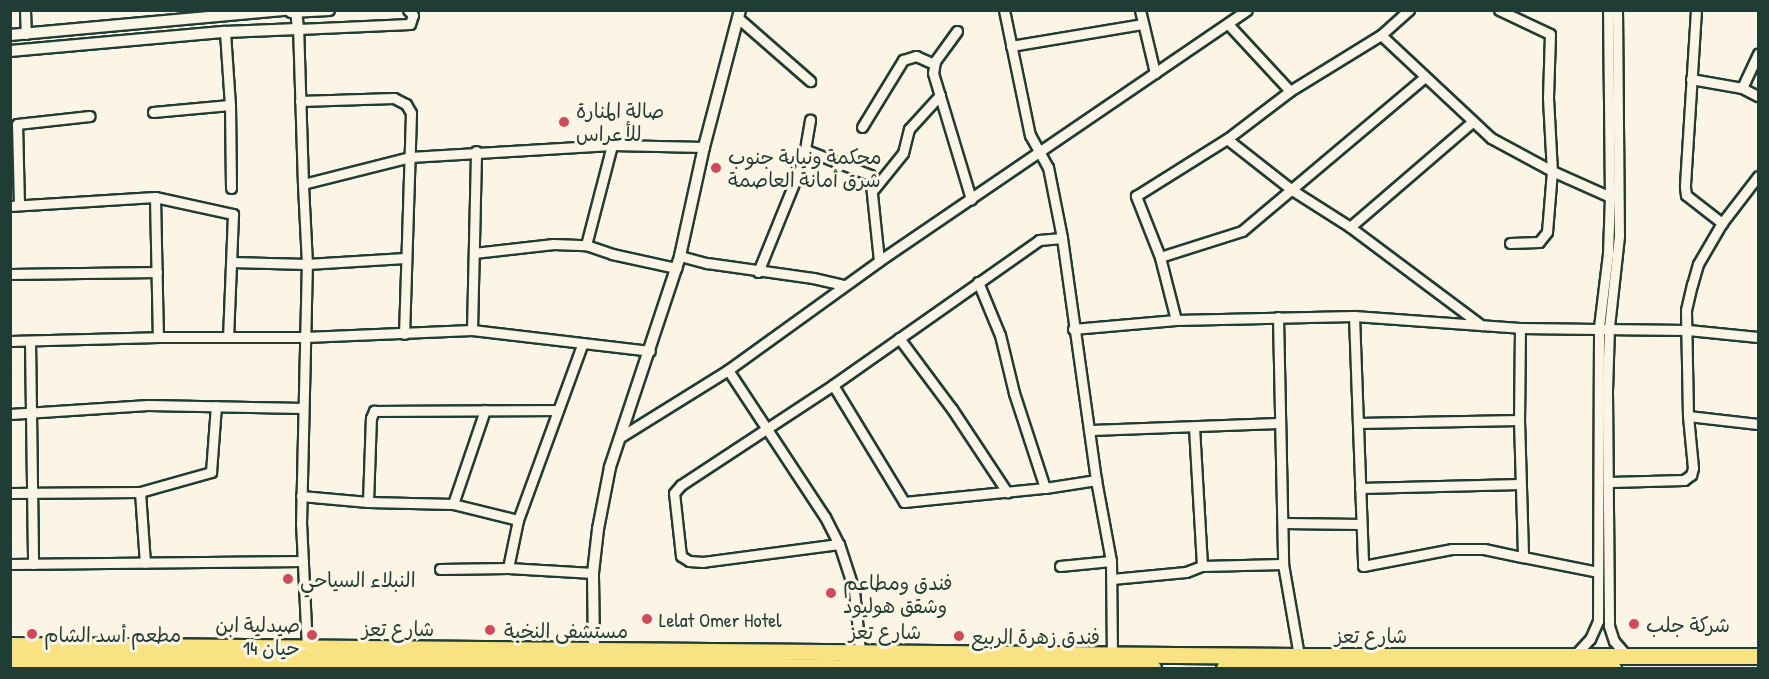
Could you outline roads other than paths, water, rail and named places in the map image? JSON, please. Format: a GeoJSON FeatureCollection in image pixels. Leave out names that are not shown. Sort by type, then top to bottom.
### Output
{"type":"FeatureCollection","features":[{"type":"Feature","properties":{"kind":"highway","name":"شارع تعز"},"geometry":{"type":"LineString","coordinates":[[10,645],[66,658],[842,659],[1153,669]]}},
{"type":"Feature","properties":{"kind":"highway","name":"شارع تعز"},"geometry":{"type":"LineString","coordinates":[[10,659],[308,649],[594,660]]}},
{"type":"Feature","properties":{"kind":"highway","name":"شارع تعز"},"geometry":{"type":"LineString","coordinates":[[842,659],[860,651],[1299,656],[1758,656]]}},
{"type":"Feature","properties":{"kind":"highway","name":"شارع تعز"},"geometry":{"type":"LineString","coordinates":[[1224,669],[1613,669]]}},
{"type":"Feature","properties":{"kind":"street"},"geometry":{"type":"LineString","coordinates":[[25,10],[26,34]]}},
{"type":"Feature","properties":{"kind":"street"},"geometry":{"type":"LineString","coordinates":[[10,35],[291,11],[329,10]]}},
{"type":"Feature","properties":{"kind":"street"},"geometry":{"type":"LineString","coordinates":[[10,51],[225,32],[410,24],[413,15],[408,10]]}},
{"type":"Feature","properties":{"kind":"street"},"geometry":{"type":"LineString","coordinates":[[1004,10],[1030,135],[1048,167],[1062,238],[1073,329],[1111,561],[1112,654]]}},
{"type":"Feature","properties":{"kind":"street"},"geometry":{"type":"LineString","coordinates":[[1140,10],[1155,73]]}},
{"type":"Feature","properties":{"kind":"street"},"geometry":{"type":"LineString","coordinates":[[622,436],[728,370],[844,285],[1247,10]]}},
{"type":"Feature","properties":{"kind":"street"},"geometry":{"type":"LineString","coordinates":[[1176,320],[1160,257],[1136,196],[1227,139],[1290,91],[1381,35],[1409,10]]}},
{"type":"Feature","properties":{"kind":"street"},"geometry":{"type":"LineString","coordinates":[[1499,10],[1550,34],[1548,98],[1552,171],[1547,232],[1539,242],[1510,243]]}},
{"type":"Feature","properties":{"kind":"street"},"geometry":{"type":"LineString","coordinates":[[1572,657],[1590,639],[1598,621],[1604,327],[1610,197],[1608,10]]}},
{"type":"Feature","properties":{"kind":"street"},"geometry":{"type":"LineString","coordinates":[[1617,10],[1619,236],[1604,327],[1610,482],[1610,621],[1614,641],[1629,657]]}},
{"type":"Feature","properties":{"kind":"street"},"geometry":{"type":"LineString","coordinates":[[1695,10],[1686,195],[1722,223]]}},
{"type":"Feature","properties":{"kind":"street"},"geometry":{"type":"LineString","coordinates":[[291,11],[300,101],[307,264],[301,496],[308,649]]}},
{"type":"Feature","properties":{"kind":"street"},"geometry":{"type":"LineString","coordinates":[[594,660],[593,573],[610,467],[680,256],[704,147],[739,14],[810,81]]}},
{"type":"Feature","properties":{"kind":"street"},"geometry":{"type":"LineString","coordinates":[[1011,46],[1143,24]]}},
{"type":"Feature","properties":{"kind":"street"},"geometry":{"type":"LineString","coordinates":[[1228,24],[1290,91]]}},
{"type":"Feature","properties":{"kind":"street"},"geometry":{"type":"LineString","coordinates":[[225,32],[230,105],[231,188]]}},
{"type":"Feature","properties":{"kind":"street"},"geometry":{"type":"LineString","coordinates":[[957,32],[934,64],[933,73],[971,199]]}},
{"type":"Feature","properties":{"kind":"street"},"geometry":{"type":"LineString","coordinates":[[1381,35],[1491,138],[1552,171],[1610,197]]}},
{"type":"Feature","properties":{"kind":"street"},"geometry":{"type":"LineString","coordinates":[[1742,88],[1758,53]]}},
{"type":"Feature","properties":{"kind":"street"},"geometry":{"type":"LineString","coordinates":[[862,127],[903,60],[916,56],[934,64]]}},
{"type":"Feature","properties":{"kind":"street"},"geometry":{"type":"LineString","coordinates":[[1160,257],[1242,231],[1425,77]]}},
{"type":"Feature","properties":{"kind":"street"},"geometry":{"type":"LineString","coordinates":[[1692,79],[1742,88],[1758,96]]}},
{"type":"Feature","properties":{"kind":"street"},"geometry":{"type":"LineString","coordinates":[[874,189],[903,153],[909,129],[939,95]]}},
{"type":"Feature","properties":{"kind":"street"},"geometry":{"type":"LineString","coordinates":[[300,101],[394,98],[406,104],[411,113],[404,334]]}},
{"type":"Feature","properties":{"kind":"street"},"geometry":{"type":"LineString","coordinates":[[153,112],[230,105]]}},
{"type":"Feature","properties":{"kind":"street"},"geometry":{"type":"LineString","coordinates":[[90,116],[17,124],[15,205],[155,197],[233,214],[228,337]]}},
{"type":"Feature","properties":{"kind":"street"},"geometry":{"type":"LineString","coordinates":[[758,272],[795,184],[806,150],[810,120]]}},
{"type":"Feature","properties":{"kind":"street"},"geometry":{"type":"LineString","coordinates":[[1350,227],[1472,122]]}},
{"type":"Feature","properties":{"kind":"street"},"geometry":{"type":"LineString","coordinates":[[1227,139],[1292,190],[1350,227],[1481,325]]}},
{"type":"Feature","properties":{"kind":"street"},"geometry":{"type":"LineString","coordinates":[[303,184],[410,157],[476,151],[612,145],[704,147]]}},
{"type":"Feature","properties":{"kind":"street"},"geometry":{"type":"LineString","coordinates":[[586,245],[612,145]]}},
{"type":"Feature","properties":{"kind":"street"},"geometry":{"type":"LineString","coordinates":[[806,150],[866,172],[872,178],[879,261]]}},
{"type":"Feature","properties":{"kind":"street"},"geometry":{"type":"LineString","coordinates":[[472,330],[476,151]]}},
{"type":"Feature","properties":{"kind":"street"},"geometry":{"type":"LineString","coordinates":[[1610,482],[1684,480],[1691,476],[1693,468],[1688,416],[1686,310],[1698,264],[1722,223],[1758,176]]}},
{"type":"Feature","properties":{"kind":"street"},"geometry":{"type":"LineString","coordinates":[[155,197],[158,337]]}},
{"type":"Feature","properties":{"kind":"street"},"geometry":{"type":"LineString","coordinates":[[839,544],[703,562],[689,561],[681,556],[674,493],[681,485],[833,385],[1039,240],[1062,238]]}},
{"type":"Feature","properties":{"kind":"street"},"geometry":{"type":"LineString","coordinates":[[474,254],[553,244],[586,245],[612,254],[676,268]]}},
{"type":"Feature","properties":{"kind":"street"},"geometry":{"type":"LineString","coordinates":[[680,256],[758,272],[813,278],[844,285]]}},
{"type":"Feature","properties":{"kind":"street"},"geometry":{"type":"LineString","coordinates":[[231,262],[307,264],[405,258]]}},
{"type":"Feature","properties":{"kind":"street"},"geometry":{"type":"LineString","coordinates":[[10,274],[157,272]]}},
{"type":"Feature","properties":{"kind":"street"},"geometry":{"type":"LineString","coordinates":[[978,282],[1000,335],[1014,393],[1045,488]]}},
{"type":"Feature","properties":{"kind":"street"},"geometry":{"type":"LineString","coordinates":[[1354,316],[1363,566],[1452,549],[1484,549],[1598,572]]}},
{"type":"Feature","properties":{"kind":"street"},"geometry":{"type":"LineString","coordinates":[[1073,329],[1176,320],[1354,316],[1520,328],[1604,327],[1688,330],[1758,337]]}},
{"type":"Feature","properties":{"kind":"street"},"geometry":{"type":"LineString","coordinates":[[1278,317],[1283,564],[1299,656]]}},
{"type":"Feature","properties":{"kind":"street"},"geometry":{"type":"LineString","coordinates":[[1520,328],[1519,420],[1522,557]]}},
{"type":"Feature","properties":{"kind":"street"},"geometry":{"type":"LineString","coordinates":[[10,341],[158,337],[305,337],[472,330],[582,345],[650,351]]}},
{"type":"Feature","properties":{"kind":"street"},"geometry":{"type":"LineString","coordinates":[[900,338],[952,409],[1007,492]]}},
{"type":"Feature","properties":{"kind":"street"},"geometry":{"type":"LineString","coordinates":[[30,341],[33,564]]}},
{"type":"Feature","properties":{"kind":"street"},"geometry":{"type":"LineString","coordinates":[[508,568],[518,520],[582,345]]}},
{"type":"Feature","properties":{"kind":"street"},"geometry":{"type":"LineString","coordinates":[[728,370],[825,517],[839,544],[854,590],[860,651]]}},
{"type":"Feature","properties":{"kind":"street"},"geometry":{"type":"LineString","coordinates":[[833,385],[904,502],[1045,488],[1096,480]]}},
{"type":"Feature","properties":{"kind":"street"},"geometry":{"type":"LineString","coordinates":[[10,414],[148,405],[303,408]]}},
{"type":"Feature","properties":{"kind":"street"},"geometry":{"type":"LineString","coordinates":[[10,493],[140,492],[211,472],[216,406]]}},
{"type":"Feature","properties":{"kind":"street"},"geometry":{"type":"LineString","coordinates":[[453,504],[485,410]]}},
{"type":"Feature","properties":{"kind":"street"},"geometry":{"type":"LineString","coordinates":[[368,502],[371,418],[374,411],[558,410]]}},
{"type":"Feature","properties":{"kind":"street"},"geometry":{"type":"LineString","coordinates":[[1688,416],[1758,424]]}},
{"type":"Feature","properties":{"kind":"street"},"geometry":{"type":"LineString","coordinates":[[1358,423],[1519,420]]}},
{"type":"Feature","properties":{"kind":"street"},"geometry":{"type":"LineString","coordinates":[[1089,430],[1280,423]]}},
{"type":"Feature","properties":{"kind":"street"},"geometry":{"type":"LineString","coordinates":[[1194,427],[1202,566]]}},
{"type":"Feature","properties":{"kind":"street"},"geometry":{"type":"LineString","coordinates":[[1360,488],[1520,484]]}},
{"type":"Feature","properties":{"kind":"street"},"geometry":{"type":"LineString","coordinates":[[140,492],[145,563]]}},
{"type":"Feature","properties":{"kind":"street"},"geometry":{"type":"LineString","coordinates":[[301,496],[368,502],[453,504],[518,520]]}},
{"type":"Feature","properties":{"kind":"street"},"geometry":{"type":"LineString","coordinates":[[1283,523],[1360,525]]}},
{"type":"Feature","properties":{"kind":"street"},"geometry":{"type":"LineString","coordinates":[[10,564],[303,561]]}},
{"type":"Feature","properties":{"kind":"street"},"geometry":{"type":"LineString","coordinates":[[1060,566],[1111,561]]}},
{"type":"Feature","properties":{"kind":"street"},"geometry":{"type":"LineString","coordinates":[[1112,579],[1186,572],[1202,566],[1283,564]]}},
{"type":"Feature","properties":{"kind":"street"},"geometry":{"type":"LineString","coordinates":[[440,569],[508,568],[593,573]]}},
{"type":"Feature","properties":{"kind":"street"},"geometry":{"type":"LineString","coordinates":[[1598,621],[1610,621]]}},
{"type":"Feature","properties":{"kind":"place","name":"صالة المنارة للأعراس"},"geometry":{"type":"Point","coordinates":[564,122]}},
{"type":"Feature","properties":{"kind":"place","name":"محكمة ونيابة جنوب شرق أمانة العاصمة"},"geometry":{"type":"Point","coordinates":[716,168]}},
{"type":"Feature","properties":{"kind":"place","name":"النبلاء السياحي"},"geometry":{"type":"Point","coordinates":[288,579]}},
{"type":"Feature","properties":{"kind":"place","name":"فندق ومطاعم وشقق هوليود"},"geometry":{"type":"Point","coordinates":[831,593]}},
{"type":"Feature","properties":{"kind":"place","name":"Lelat Omer Hotel"},"geometry":{"type":"Point","coordinates":[647,619]}},
{"type":"Feature","properties":{"kind":"place","name":"شركة جلب"},"geometry":{"type":"Point","coordinates":[1634,624]}},
{"type":"Feature","properties":{"kind":"place","name":"مستشفى النخبة"},"geometry":{"type":"Point","coordinates":[490,630]}},
{"type":"Feature","properties":{"kind":"place","name":"مطعم أسد الشام"},"geometry":{"type":"Point","coordinates":[32,634]}},
{"type":"Feature","properties":{"kind":"place","name":"صيدلية ابن حيان 14"},"geometry":{"type":"Point","coordinates":[312,635]}},
{"type":"Feature","properties":{"kind":"place","name":"فندق زهرة الربيع"},"geometry":{"type":"Point","coordinates":[959,636]}}]}
